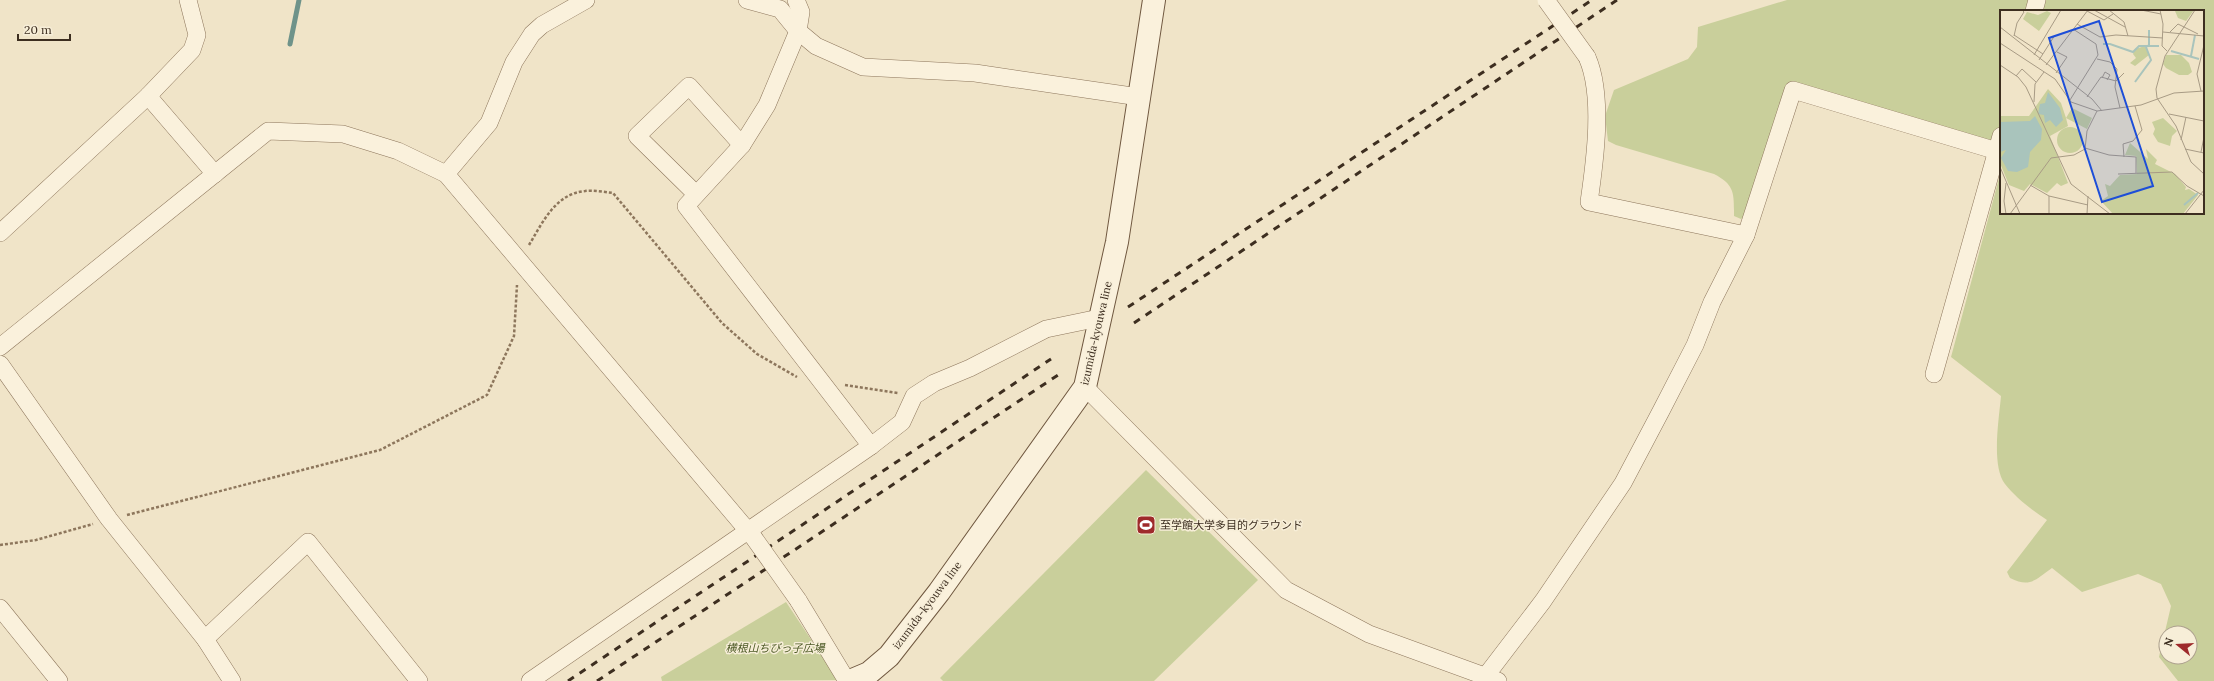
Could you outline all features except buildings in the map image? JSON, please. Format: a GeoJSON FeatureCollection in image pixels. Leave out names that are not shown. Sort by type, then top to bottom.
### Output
{"type":"FeatureCollection","features":[{"type":"Feature","properties":{"kind":"main road","name":"izumida-kyouwa line"},"geometry":{"type":"LineString","coordinates":[[848,681],[869,672],[889,656],[939,592],[1085,387],[1117,242],[1154,0]]}},
{"type":"Feature","properties":{"kind":"street"},"geometry":{"type":"LineString","coordinates":[[0,233],[148,96],[192,50],[197,35],[188,0]]}},
{"type":"Feature","properties":{"kind":"street"},"geometry":{"type":"LineString","coordinates":[[446,174],[489,123],[514,62],[532,34],[542,25],[586,0]]}},
{"type":"Feature","properties":{"kind":"street"},"geometry":{"type":"LineString","coordinates":[[747,0],[780,9],[798,31],[816,46],[863,67],[976,73],[1138,97]]}},
{"type":"Feature","properties":{"kind":"street"},"geometry":{"type":"LineString","coordinates":[[796,0],[801,12],[798,31],[767,105],[742,145],[686,206],[871,446]]}},
{"type":"Feature","properties":{"kind":"street"},"geometry":{"type":"LineString","coordinates":[[1546,0],[1587,57],[1594,72],[1597,150],[1589,202],[1746,236]]}},
{"type":"Feature","properties":{"kind":"street"},"geometry":{"type":"LineString","coordinates":[[2034,10],[2037,0]]}},
{"type":"Feature","properties":{"kind":"street"},"geometry":{"type":"LineString","coordinates":[[696,194],[637,136],[689,86],[742,145]]}},
{"type":"Feature","properties":{"kind":"street"},"geometry":{"type":"LineString","coordinates":[[1085,387],[1286,590],[1369,634],[1492,679],[1623,483],[1695,345],[1712,302],[1746,236],[1793,90],[1999,143],[1934,374]]}},
{"type":"Feature","properties":{"kind":"street"},"geometry":{"type":"LineString","coordinates":[[148,96],[215,174]]}},
{"type":"Feature","properties":{"kind":"street"},"geometry":{"type":"LineString","coordinates":[[0,347],[268,131],[343,134],[398,151],[446,174],[752,534],[798,600],[848,681]]}},
{"type":"Feature","properties":{"kind":"street"},"geometry":{"type":"LineString","coordinates":[[530,681],[752,534],[902,422],[914,396],[934,383],[970,368],[1046,329],[1099,318]]}},
{"type":"Feature","properties":{"kind":"street"},"geometry":{"type":"LineString","coordinates":[[0,364],[110,519],[205,638],[232,681]]}},
{"type":"Feature","properties":{"kind":"street"},"geometry":{"type":"LineString","coordinates":[[205,638],[308,542],[420,681]]}},
{"type":"Feature","properties":{"kind":"street"},"geometry":{"type":"LineString","coordinates":[[0,608],[59,681]]}},
{"type":"Feature","properties":{"kind":"path"},"geometry":{"type":"LineString","coordinates":[[0,545],[36,540],[110,519],[380,450],[487,395],[514,336],[519,261],[543,221],[562,197],[585,191],[613,193],[722,323],[757,354],[793,376],[914,396]]}},
{"type":"Feature","properties":{"kind":"green space"},"geometry":{"type":"Polygon","coordinates":[[[1787,0],[2214,0],[2214,681],[2178,681],[2165,665],[2198,665],[2198,625],[2167,625],[2171,606],[2161,584],[2138,574],[2082,592],[2052,568],[2037,579],[2028,582],[2017,581],[2010,578],[2007,572],[2047,520],[2014,494],[2005,484],[2001,476],[1998,466],[1997,442],[2001,396],[1951,357],[2000,175],[2000,214],[2204,214],[2204,10],[2000,10],[2000,144],[1789,86],[1748,213],[1741,219],[1734,216],[1732,190],[1730,186],[1721,178],[1714,174],[1616,145],[1608,141],[1605,116],[1614,90],[1688,59],[1697,47],[1698,27],[1787,0]]]}},
{"type":"Feature","properties":{"kind":"green space","name":"至学館大学多目的グラウンド"},"geometry":{"type":"Polygon","coordinates":[[[1146,470],[1258,580],[1154,681],[943,681],[940,678],[1146,470]]]}},
{"type":"Feature","properties":{"kind":"green space","name":"横根山ちびっ子広場"},"geometry":{"type":"Polygon","coordinates":[[[786,602],[838,680],[662,681],[661,677],[786,602]]]}},
{"type":"Feature","properties":{"kind":"waterway"},"geometry":{"type":"LineString","coordinates":[[290,44],[299,0]]}},
{"type":"Feature","properties":{"kind":"railway"},"geometry":{"type":"LineString","coordinates":[[1128,307],[1592,0]]}},
{"type":"Feature","properties":{"kind":"railway"},"geometry":{"type":"LineString","coordinates":[[1134,323],[1617,0]]}},
{"type":"Feature","properties":{"kind":"railway"},"geometry":{"type":"LineString","coordinates":[[568,681],[1051,359]]}},
{"type":"Feature","properties":{"kind":"railway"},"geometry":{"type":"LineString","coordinates":[[597,681],[1058,375]]}},
{"type":"Feature","properties":{"kind":"place","name":"至学館大学多目的グラウンド"},"geometry":{"type":"Point","coordinates":[1146,525]}}]}
